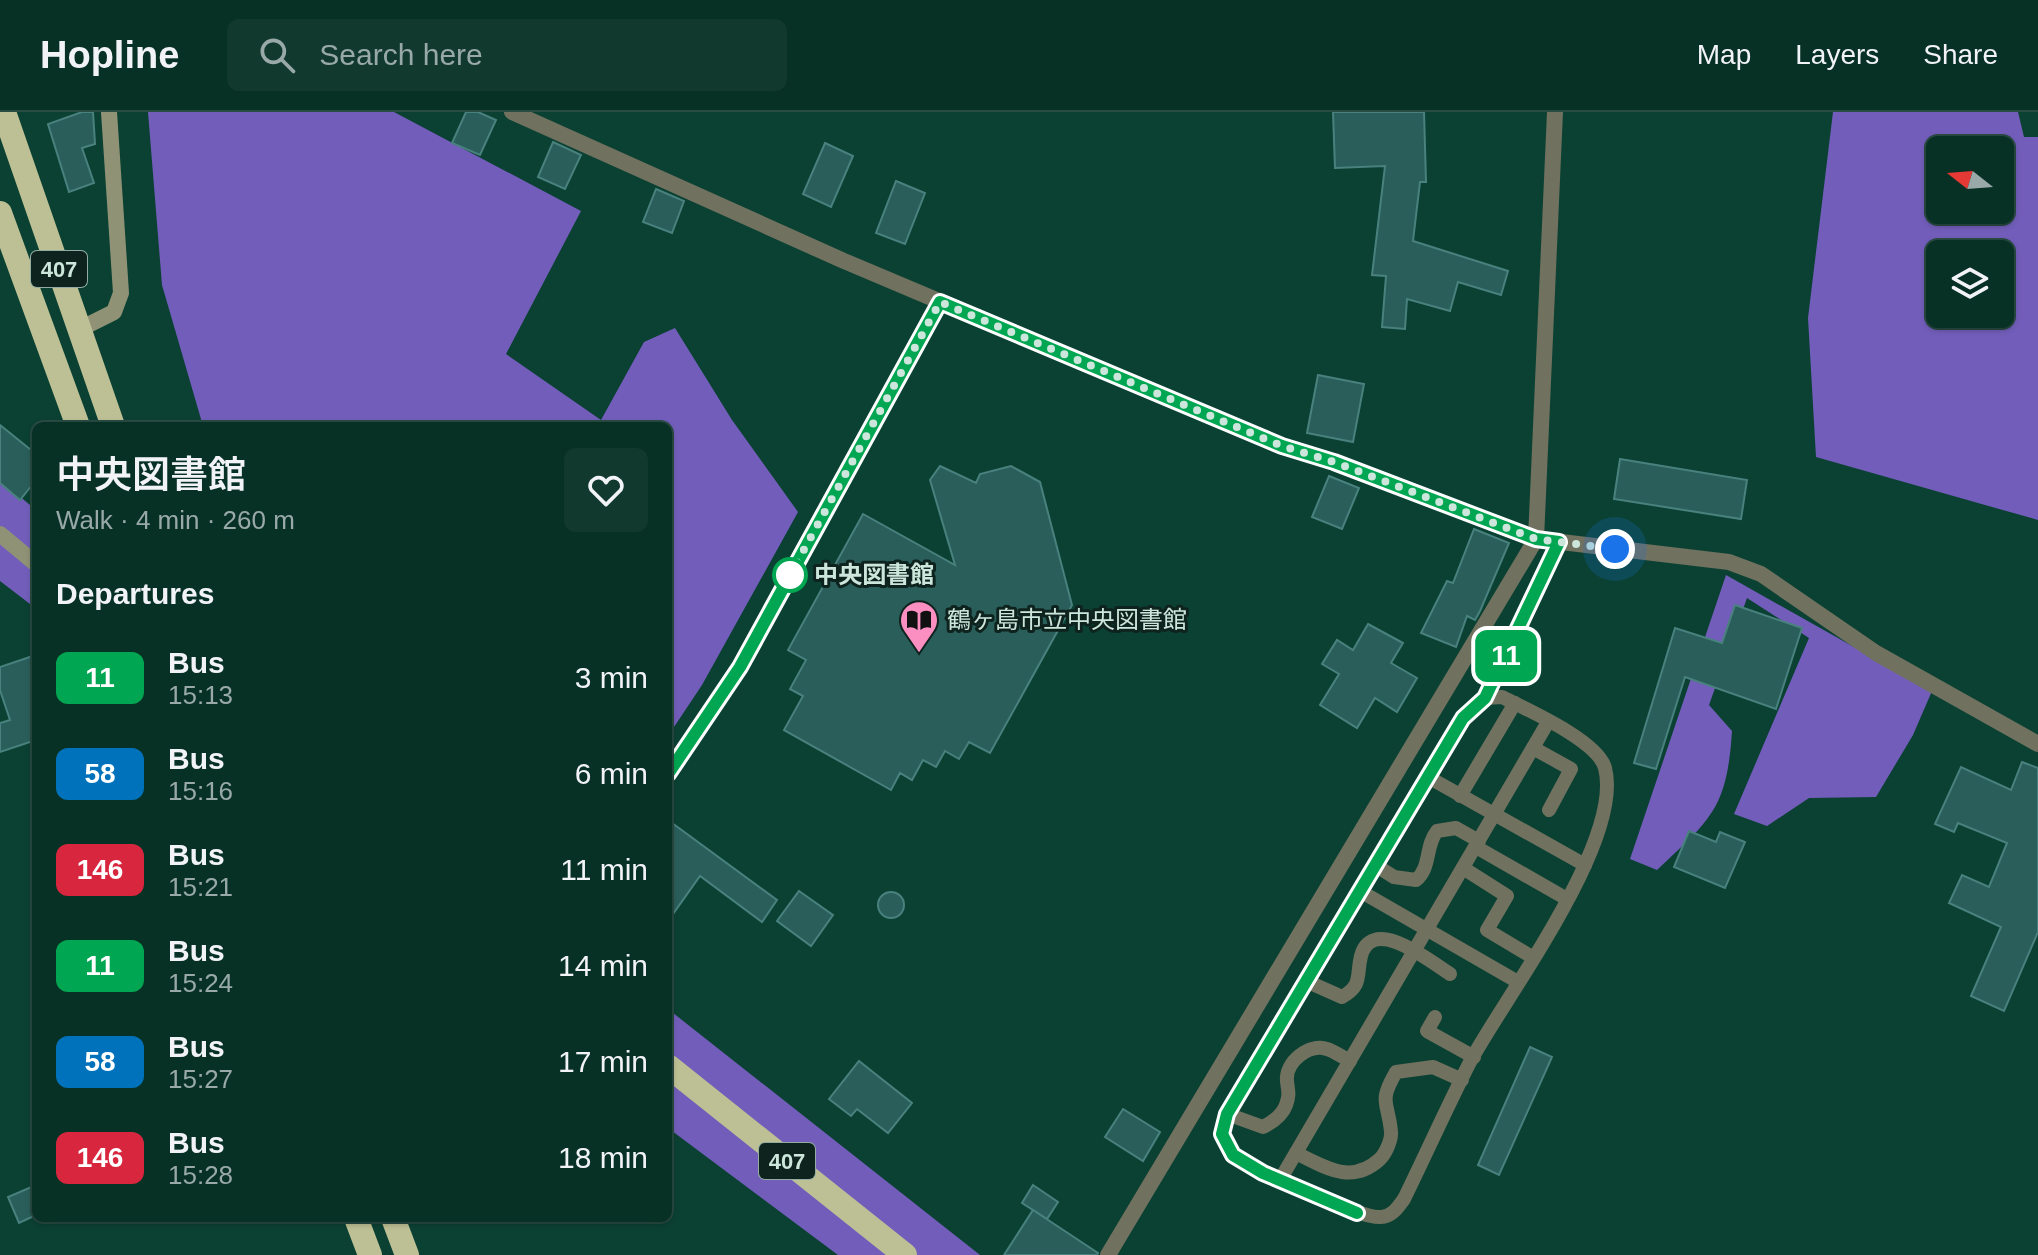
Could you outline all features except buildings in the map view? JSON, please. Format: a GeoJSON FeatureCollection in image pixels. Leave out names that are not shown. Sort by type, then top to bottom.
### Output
{"type":"FeatureCollection","features":[{"type":"Feature","properties":{"kind":"highway","name":"407"},"geometry":{"type":"LineString","coordinates":[[4,112],[112,422]]}},
{"type":"Feature","properties":{"kind":"highway","name":"407"},"geometry":{"type":"LineString","coordinates":[[0,213],[77,422]]}},
{"type":"Feature","properties":{"kind":"highway","name":"407"},"geometry":{"type":"LineString","coordinates":[[672,1069],[905,1255]]}},
{"type":"Feature","properties":{"kind":"highway"},"geometry":{"type":"LineString","coordinates":[[358,1222],[370,1255]]}},
{"type":"Feature","properties":{"kind":"highway"},"geometry":{"type":"LineString","coordinates":[[395,1222],[407,1255]]}},
{"type":"Feature","properties":{"kind":"street"},"geometry":{"type":"LineString","coordinates":[[80,329],[114,312],[121,293],[109,112]]}},
{"type":"Feature","properties":{"kind":"street"},"geometry":{"type":"LineString","coordinates":[[514,112],[940,302],[1282,446],[1334,462],[1536,539],[1729,562],[1761,574],[1809,610],[1876,653],[2038,744]]}},
{"type":"Feature","properties":{"kind":"street"},"geometry":{"type":"LineString","coordinates":[[1108,1255],[1536,539],[1555,112]]}},
{"type":"Feature","properties":{"kind":"street"},"geometry":{"type":"LineString","coordinates":[[672,768],[740,667],[940,302]]}},
{"type":"Feature","properties":{"kind":"street"},"geometry":{"type":"LineString","coordinates":[[0,534],[32,561]]}},
{"type":"Feature","properties":{"kind":"lane"},"geometry":{"type":"LineString","coordinates":[[1485,698],[1502,697],[1515,703],[1591,747],[1605,767],[1603,814],[1585,865],[1474,1057],[1395,1212],[1382,1217],[1357,1213],[1280,1180],[1233,1155],[1222,1134],[1227,1114],[1463,718],[1485,698],[1559,542]]}},
{"type":"Feature","properties":{"kind":"lane"},"geometry":{"type":"LineString","coordinates":[[1460,796],[1515,703]]}},
{"type":"Feature","properties":{"kind":"lane"},"geometry":{"type":"LineString","coordinates":[[1280,1180],[1548,722]]}},
{"type":"Feature","properties":{"kind":"lane"},"geometry":{"type":"LineString","coordinates":[[1533,748],[1571,769],[1549,810]]}},
{"type":"Feature","properties":{"kind":"lane"},"geometry":{"type":"LineString","coordinates":[[1428,777],[1585,865]]}},
{"type":"Feature","properties":{"kind":"lane"},"geometry":{"type":"LineString","coordinates":[[1375,865],[1394,877],[1416,880],[1423,874],[1428,850],[1437,831],[1456,828],[1567,899]]}},
{"type":"Feature","properties":{"kind":"lane"},"geometry":{"type":"LineString","coordinates":[[1463,868],[1507,896],[1487,930],[1532,957]]}},
{"type":"Feature","properties":{"kind":"lane"},"geometry":{"type":"LineString","coordinates":[[1360,891],[1518,982]]}},
{"type":"Feature","properties":{"kind":"lane"},"geometry":{"type":"LineString","coordinates":[[1306,981],[1342,997],[1354,991],[1361,978],[1361,954],[1370,942],[1383,938],[1396,940],[1450,974]]}},
{"type":"Feature","properties":{"kind":"lane"},"geometry":{"type":"LineString","coordinates":[[1435,1017],[1427,1031],[1474,1057]]}},
{"type":"Feature","properties":{"kind":"lane"},"geometry":{"type":"LineString","coordinates":[[1227,1114],[1263,1127],[1285,1109],[1291,1091],[1286,1079],[1291,1065],[1302,1053],[1315,1048],[1327,1049],[1350,1061]]}},
{"type":"Feature","properties":{"kind":"lane"},"geometry":{"type":"LineString","coordinates":[[1296,1153],[1327,1169],[1351,1175],[1369,1169],[1385,1154],[1391,1132],[1384,1109],[1386,1089],[1396,1072],[1433,1067],[1462,1080]]}},
{"type":"Feature","properties":{"kind":"shaded area"},"geometry":{"type":"Polygon","coordinates":[[[148,112],[394,112],[581,211],[506,354],[601,420],[644,342],[675,328],[732,420],[798,512],[702,685],[672,730],[672,422],[202,422],[162,285],[148,112]]]}},
{"type":"Feature","properties":{"kind":"shaded area"},"geometry":{"type":"Polygon","coordinates":[[[1833,112],[2018,112],[2024,137],[2038,137],[2038,520],[1816,457],[1808,318],[1833,112]]]}},
{"type":"Feature","properties":{"kind":"shaded area"},"geometry":{"type":"Polygon","coordinates":[[[0,480],[32,507],[30,604],[0,581],[0,480]]]}},
{"type":"Feature","properties":{"kind":"shaded area"},"geometry":{"type":"Polygon","coordinates":[[[1726,575],[1932,691],[1913,735],[1876,797],[1809,798],[1767,826],[1734,814],[1809,638],[1747,598],[1709,705],[1732,731],[1726,778],[1713,811],[1691,838],[1657,870],[1630,859],[1726,575]]]}},
{"type":"Feature","properties":{"kind":"shaded area"},"geometry":{"type":"Polygon","coordinates":[[[672,1012],[980,1255],[838,1255],[672,1131],[672,1012]]]}},
{"type":"Feature","properties":{"kind":"bus line","name":"11"},"geometry":{"type":"LineString","coordinates":[[672,768],[740,667],[940,302],[1282,446],[1334,462],[1536,539],[1559,542],[1485,698],[1463,718],[1227,1114],[1222,1134],[1233,1155],[1263,1173],[1357,1213]]}},
{"type":"Feature","properties":{"kind":"place","name":"中央図書館"},"geometry":{"type":"Point","coordinates":[790,575]}},
{"type":"Feature","properties":{"kind":"place","name":"鶴ヶ島市立中央図書館"},"geometry":{"type":"Point","coordinates":[919,654]}},
{"type":"Feature","properties":{"kind":"route"},"geometry":{"type":"LineString","coordinates":[[790,575],[940,302],[1282,446],[1334,462],[1536,539],[1615,549]]}}]}
